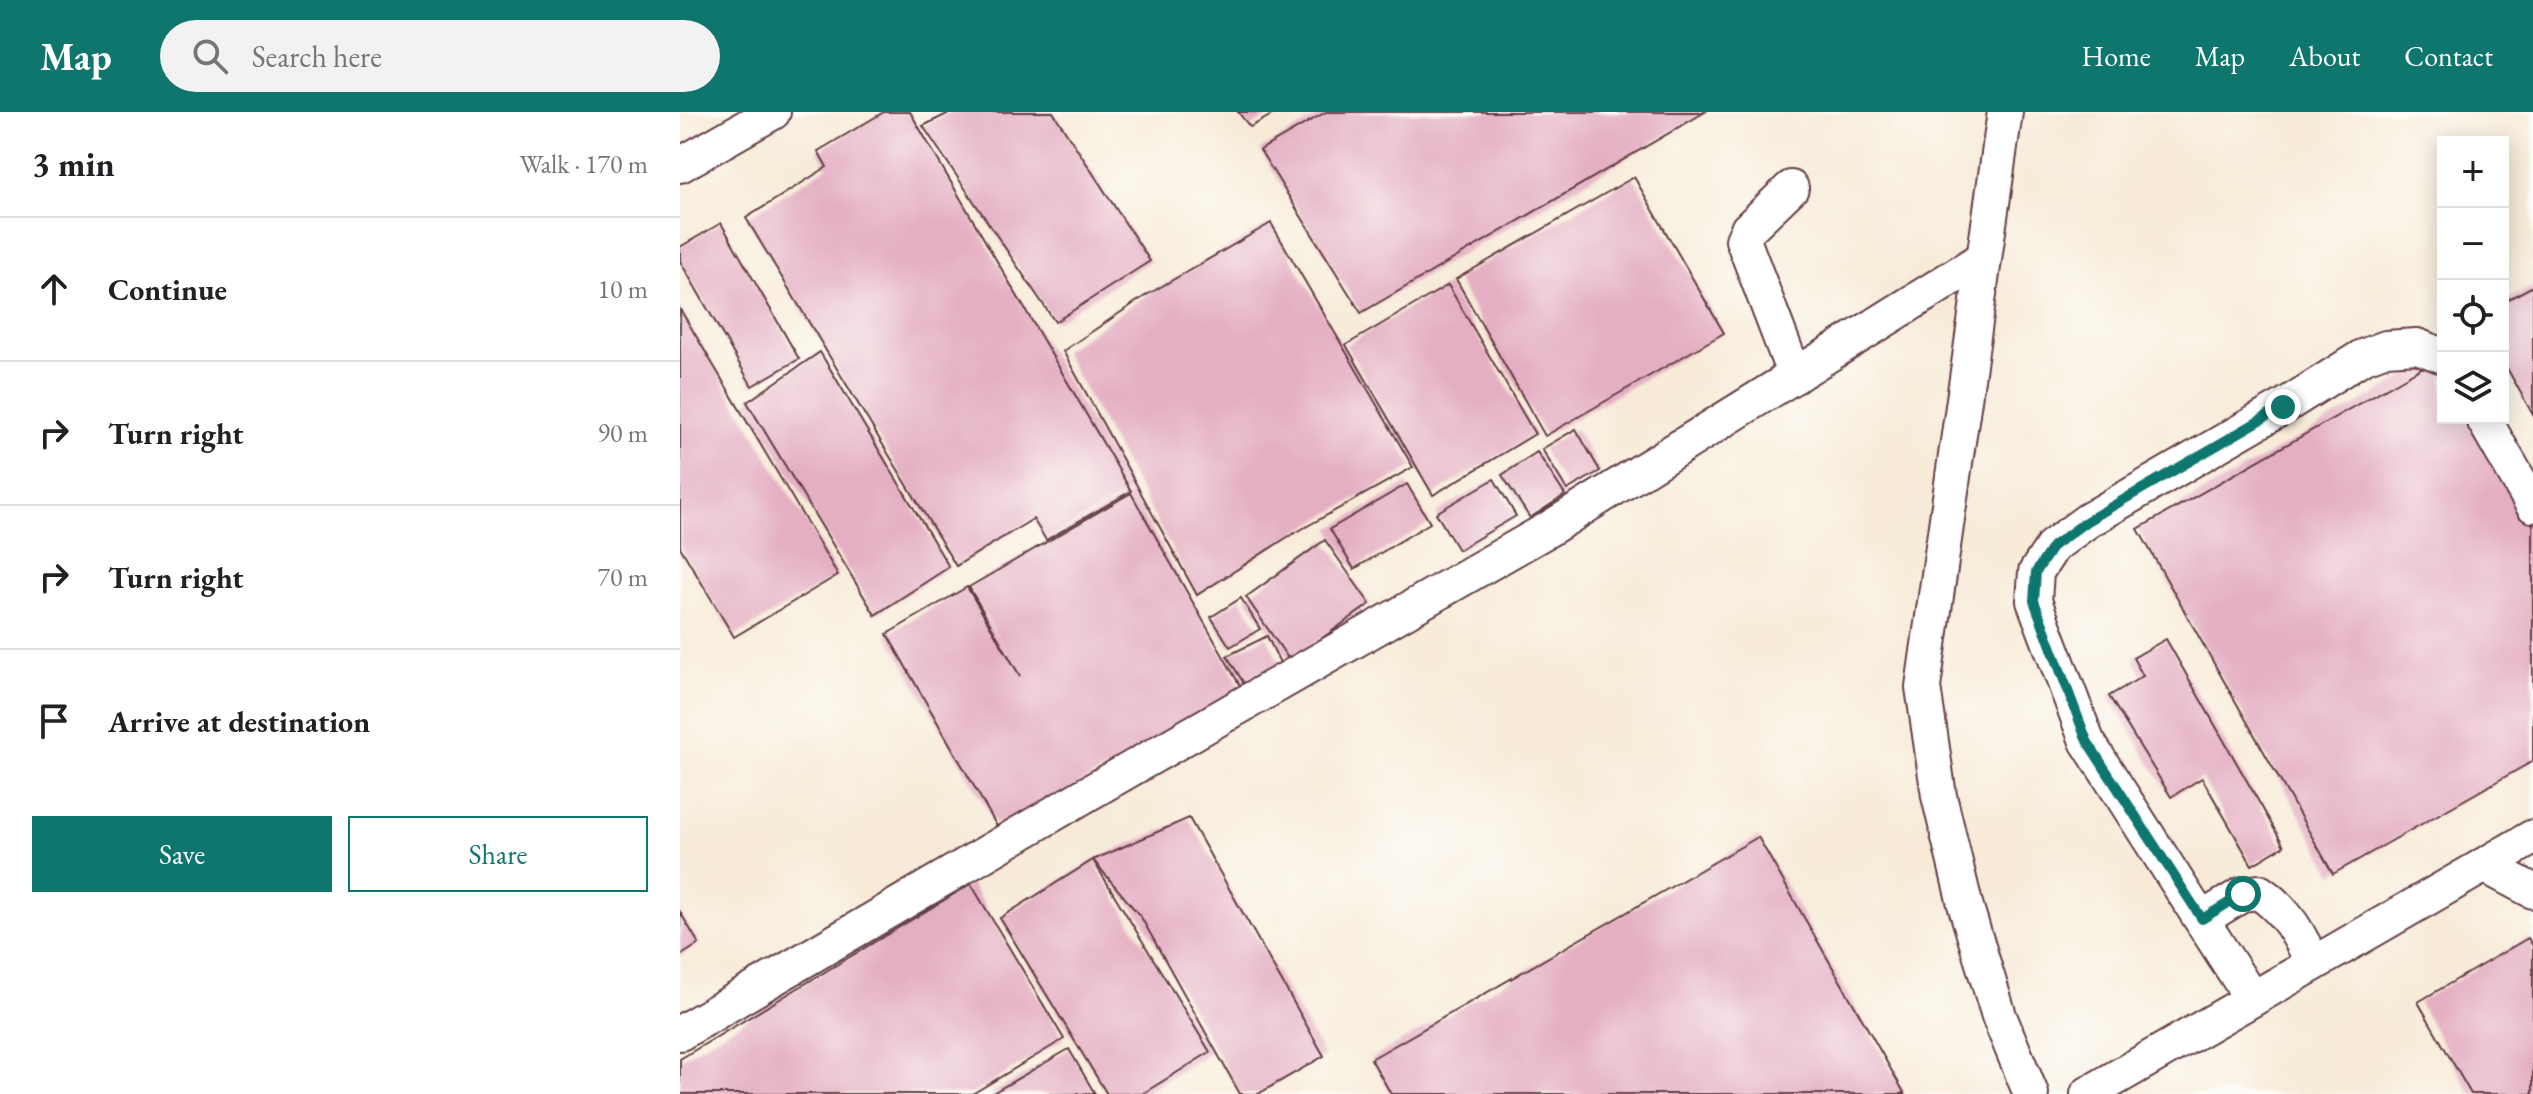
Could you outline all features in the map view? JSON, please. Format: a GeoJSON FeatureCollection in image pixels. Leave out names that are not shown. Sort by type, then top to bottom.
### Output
{"type":"FeatureCollection","features":[{"type":"Feature","properties":{"kind":"lane"},"geometry":{"type":"LineString","coordinates":[[680,165],[773,112]]}},
{"type":"Feature","properties":{"kind":"lane"},"geometry":{"type":"LineString","coordinates":[[2005,112],[1923,687],[1939,796],[1965,904],[1999,1016],[2031,1094]]}},
{"type":"Feature","properties":{"kind":"lane"},"geometry":{"type":"LineString","coordinates":[[1791,188],[1748,229],[1743,240],[1795,376]]}},
{"type":"Feature","properties":{"kind":"lane"},"geometry":{"type":"LineString","coordinates":[[680,1033],[1087,794],[1547,530],[1982,259]]}},
{"type":"Feature","properties":{"kind":"lane"},"geometry":{"type":"LineString","coordinates":[[2252,999],[2087,741],[2034,601],[2036,572],[2053,546],[2087,521],[2283,407],[2362,357],[2386,348],[2417,346],[2437,354]]}},
{"type":"Feature","properties":{"kind":"lane"},"geometry":{"type":"LineString","coordinates":[[2486,424],[2533,505]]}},
{"type":"Feature","properties":{"kind":"lane"},"geometry":{"type":"LineString","coordinates":[[2088,1094],[2533,837]]}},
{"type":"Feature","properties":{"kind":"lane"},"geometry":{"type":"LineString","coordinates":[[2484,865],[2533,891]]}},
{"type":"Feature","properties":{"kind":"lane"},"geometry":{"type":"LineString","coordinates":[[2202,919],[2243,894],[2259,892],[2279,907],[2313,963]]}},
{"type":"Feature","properties":{"kind":"building"},"geometry":{"type":"Polygon","coordinates":[[[884,112],[910,112],[1131,491],[1046,540],[1033,519],[956,566],[746,218],[827,167],[818,151],[884,112]]]}},
{"type":"Feature","properties":{"kind":"building"},"geometry":{"type":"Polygon","coordinates":[[[951,112],[1053,112],[1150,261],[1055,322],[923,126],[951,112]]]}},
{"type":"Feature","properties":{"kind":"building"},"geometry":{"type":"Polygon","coordinates":[[[1238,112],[1277,112],[1250,127],[1238,112]]]}},
{"type":"Feature","properties":{"kind":"building"},"geometry":{"type":"Polygon","coordinates":[[[1326,112],[1705,112],[1361,313],[1260,150],[1326,112]]]}},
{"type":"Feature","properties":{"kind":"building"},"geometry":{"type":"Polygon","coordinates":[[[1634,177],[1724,333],[1545,436],[1456,279],[1634,177]]]}},
{"type":"Feature","properties":{"kind":"building"},"geometry":{"type":"Polygon","coordinates":[[[721,223],[799,359],[752,386],[680,261],[680,247],[721,223]]]}},
{"type":"Feature","properties":{"kind":"building"},"geometry":{"type":"Polygon","coordinates":[[[1271,223],[1413,467],[1286,538],[1197,595],[1063,351],[1145,296],[1271,223]]]}},
{"type":"Feature","properties":{"kind":"building"},"geometry":{"type":"Polygon","coordinates":[[[1448,285],[1535,434],[1433,495],[1346,345],[1448,285]]]}},
{"type":"Feature","properties":{"kind":"building"},"geometry":{"type":"Polygon","coordinates":[[[2533,286],[2533,415],[2509,372],[2509,299],[2533,286]]]}},
{"type":"Feature","properties":{"kind":"building"},"geometry":{"type":"Polygon","coordinates":[[[680,309],[838,575],[734,637],[680,547],[680,309]]]}},
{"type":"Feature","properties":{"kind":"building"},"geometry":{"type":"Polygon","coordinates":[[[820,352],[949,567],[875,615],[747,402],[820,352]]]}},
{"type":"Feature","properties":{"kind":"building"},"geometry":{"type":"Polygon","coordinates":[[[2437,359],[2437,424],[2476,424],[2533,525],[2533,761],[2333,874],[2138,529],[2437,359]]]}},
{"type":"Feature","properties":{"kind":"building"},"geometry":{"type":"Polygon","coordinates":[[[1576,429],[1600,471],[1567,490],[1542,449],[1576,429]]]}},
{"type":"Feature","properties":{"kind":"building"},"geometry":{"type":"Polygon","coordinates":[[[1537,452],[1565,495],[1530,518],[1502,475],[1537,452]]]}},
{"type":"Feature","properties":{"kind":"building"},"geometry":{"type":"Polygon","coordinates":[[[1494,479],[1516,516],[1458,550],[1436,513],[1494,479]]]}},
{"type":"Feature","properties":{"kind":"building"},"geometry":{"type":"Polygon","coordinates":[[[1407,484],[1430,523],[1354,569],[1330,529],[1407,484]]]}},
{"type":"Feature","properties":{"kind":"building"},"geometry":{"type":"Polygon","coordinates":[[[1131,493],[1243,691],[999,830],[887,634],[967,587],[1020,676],[969,587],[1131,493]]]}},
{"type":"Feature","properties":{"kind":"building"},"geometry":{"type":"Polygon","coordinates":[[[1325,540],[1370,604],[1290,661],[1246,597],[1325,540]]]}},
{"type":"Feature","properties":{"kind":"building"},"geometry":{"type":"Polygon","coordinates":[[[1241,598],[1260,629],[1230,647],[1211,617],[1241,598]]]}},
{"type":"Feature","properties":{"kind":"building"},"geometry":{"type":"Polygon","coordinates":[[[1267,636],[1282,667],[1245,685],[1227,656],[1267,636]]]}},
{"type":"Feature","properties":{"kind":"building"},"geometry":{"type":"Polygon","coordinates":[[[2166,639],[2284,846],[2252,865],[2202,778],[2171,797],[2109,696],[2143,676],[2133,658],[2166,639]]]}},
{"type":"Feature","properties":{"kind":"building"},"geometry":{"type":"Polygon","coordinates":[[[1189,818],[1324,1056],[1258,1094],[1240,1094],[1141,917],[1093,860],[1189,818]]]}},
{"type":"Feature","properties":{"kind":"building"},"geometry":{"type":"Polygon","coordinates":[[[1758,837],[1905,1094],[1391,1094],[1371,1059],[1758,837]]]}},
{"type":"Feature","properties":{"kind":"building"},"geometry":{"type":"Polygon","coordinates":[[[1093,860],[1210,1052],[1142,1094],[1107,1094],[1000,918],[1093,860]]]}},
{"type":"Feature","properties":{"kind":"building"},"geometry":{"type":"Polygon","coordinates":[[[971,884],[1064,1039],[972,1094],[680,1094],[680,1059],[971,884]]]}},
{"type":"Feature","properties":{"kind":"building"},"geometry":{"type":"Polygon","coordinates":[[[680,912],[699,944],[680,956],[680,912]]]}},
{"type":"Feature","properties":{"kind":"building"},"geometry":{"type":"Polygon","coordinates":[[[2528,938],[2533,946],[2533,1094],[2471,1094],[2418,1002],[2528,938]]]}},
{"type":"Feature","properties":{"kind":"building"},"geometry":{"type":"Polygon","coordinates":[[[1069,1049],[1095,1094],[991,1094],[1069,1049]]]}},
{"type":"Feature","properties":{"kind":"route"},"geometry":{"type":"LineString","coordinates":[[2243,894],[2202,919],[2087,741],[2034,601],[2036,572],[2053,546],[2087,521],[2283,407]]}}]}
